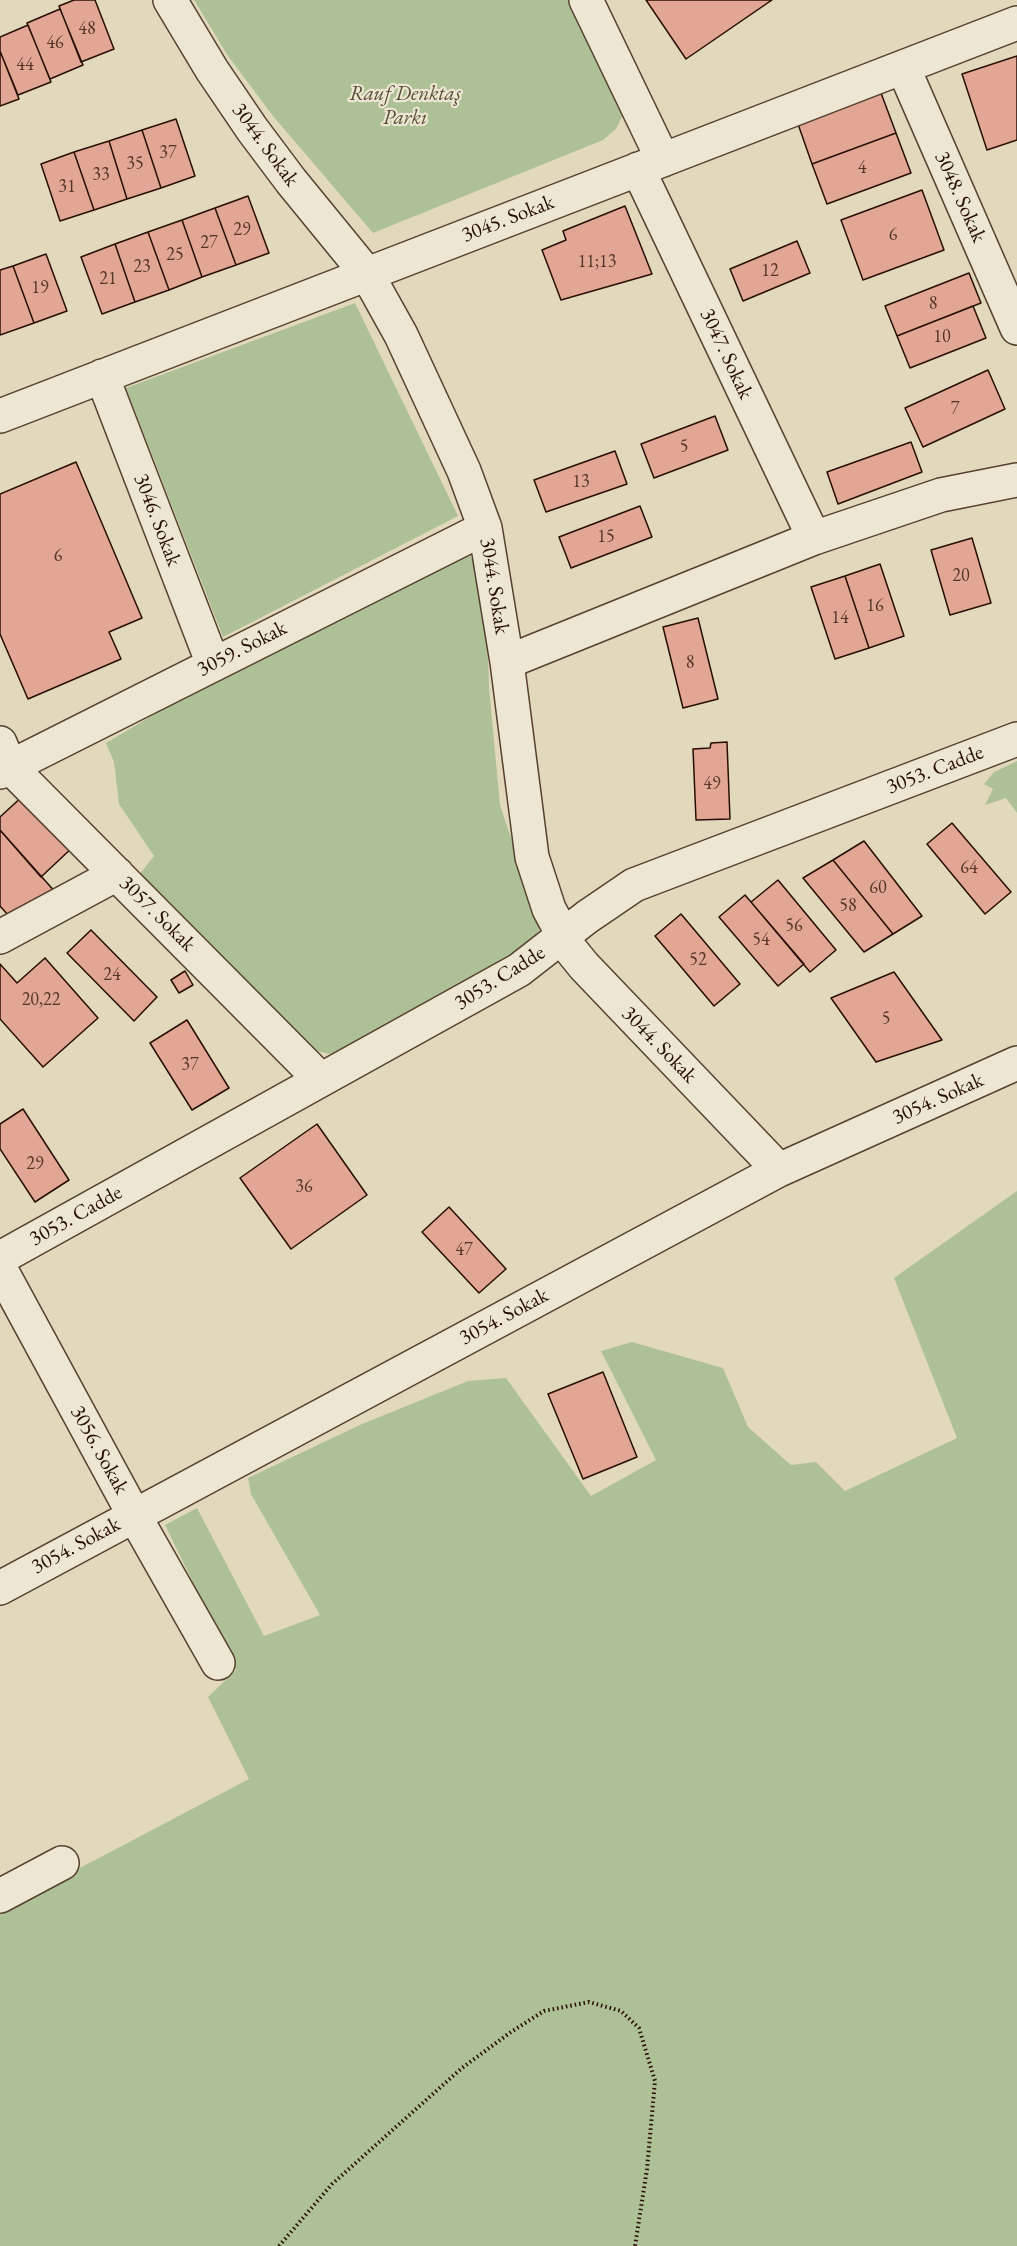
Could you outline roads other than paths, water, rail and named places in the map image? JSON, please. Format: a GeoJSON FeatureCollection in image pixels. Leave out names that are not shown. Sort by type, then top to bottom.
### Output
{"type":"FeatureCollection","features":[{"type":"Feature","properties":{"kind":"street","name":"3044. Sokak"},"geometry":{"type":"LineString","coordinates":[[170,0],[212,70],[271,155],[367,274],[402,335],[450,438],[485,528],[507,662],[532,857],[549,909],[563,936],[571,950],[598,981],[779,1170]]}},
{"type":"Feature","properties":{"kind":"street","name":"3047. Sokak"},"geometry":{"type":"LineString","coordinates":[[586,0],[650,164],[814,538]]}},
{"type":"Feature","properties":{"kind":"street","name":"3045. Sokak"},"geometry":{"type":"LineString","coordinates":[[0,416],[1017,23]]}},
{"type":"Feature","properties":{"kind":"street","name":"3048. Sokak"},"geometry":{"type":"LineString","coordinates":[[903,67],[1017,328]]}},
{"type":"Feature","properties":{"kind":"street","name":"3046. Sokak"},"geometry":{"type":"LineString","coordinates":[[102,376],[213,664]]}},
{"type":"Feature","properties":{"kind":"street"},"geometry":{"type":"LineString","coordinates":[[507,662],[814,538],[942,495],[1017,480]]}},
{"type":"Feature","properties":{"kind":"street","name":"3059. Sokak"},"geometry":{"type":"LineString","coordinates":[[3,761],[213,664],[485,528]]}},
{"type":"Feature","properties":{"kind":"street","name":"3053. Cadde"},"geometry":{"type":"LineString","coordinates":[[0,1258],[519,970],[603,905],[634,885],[1017,739]]}},
{"type":"Feature","properties":{"kind":"street","name":"3057. Sokak"},"geometry":{"type":"LineString","coordinates":[[3,761],[321,1080]]}},
{"type":"Feature","properties":{"kind":"street"},"geometry":{"type":"LineString","coordinates":[[0,938],[117,874]]}},
{"type":"Feature","properties":{"kind":"street","name":"3054. Sokak"},"geometry":{"type":"LineString","coordinates":[[0,1587],[779,1170],[1017,1063]]}},
{"type":"Feature","properties":{"kind":"street","name":"3056. Sokak"},"geometry":{"type":"LineString","coordinates":[[0,1268],[134,1515],[218,1663]]}},
{"type":"Feature","properties":{"kind":"street"},"geometry":{"type":"LineString","coordinates":[[0,1896],[62,1863]]}},
{"type":"Feature","properties":{"kind":"park label","name":"Rauf Denktaş Parkı"},"geometry":{"type":"Point","coordinates":[405,106]}}]}
